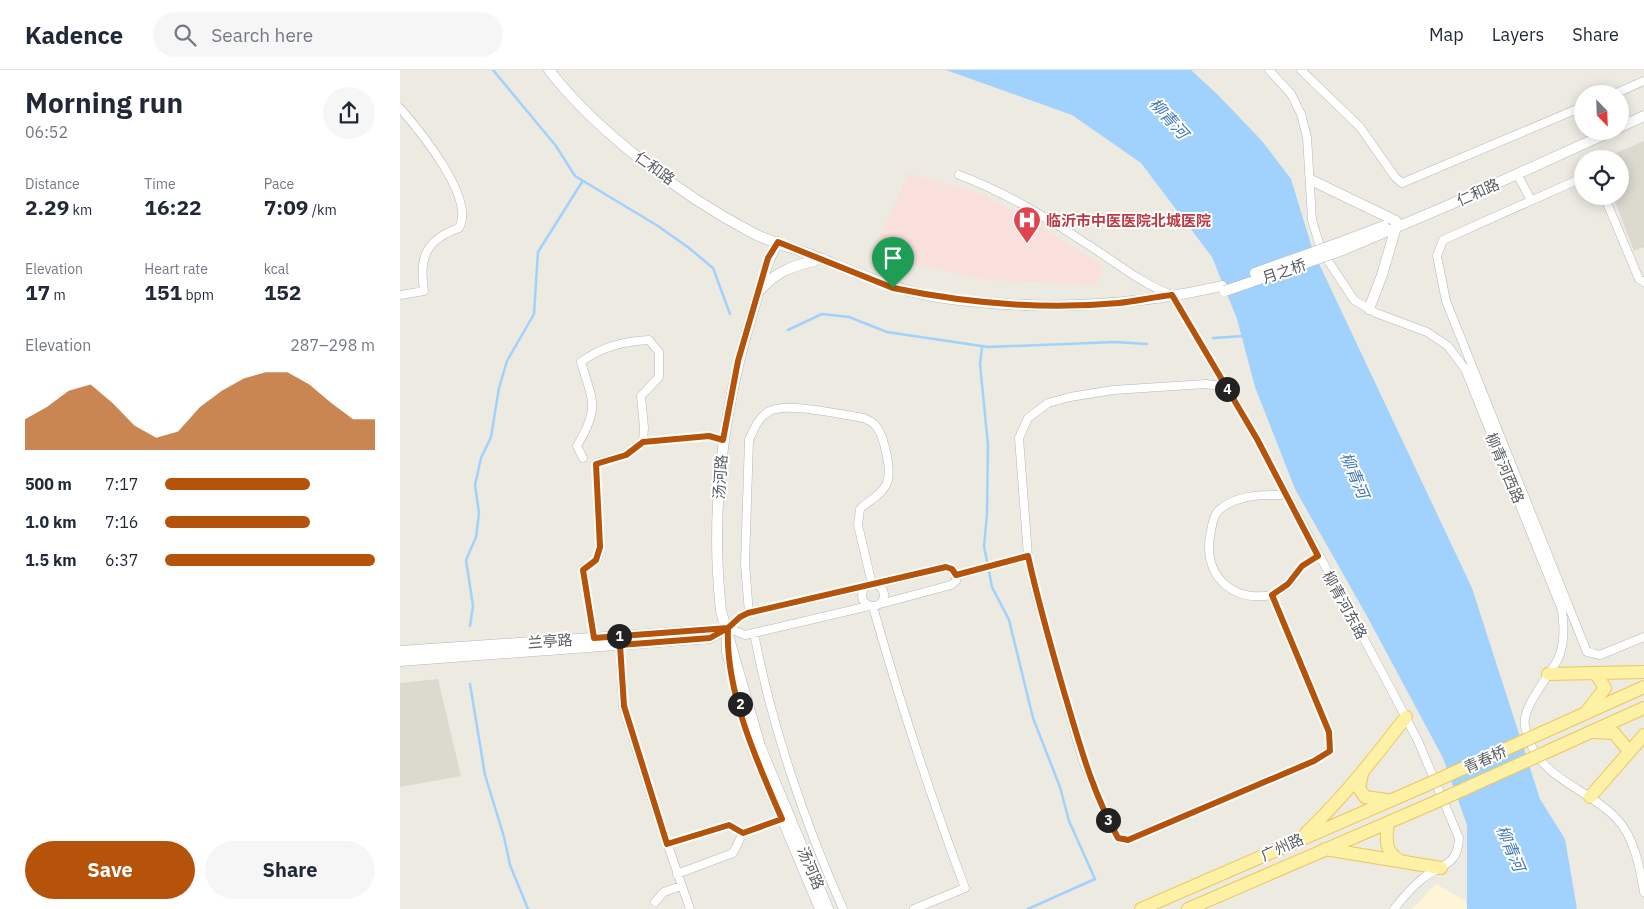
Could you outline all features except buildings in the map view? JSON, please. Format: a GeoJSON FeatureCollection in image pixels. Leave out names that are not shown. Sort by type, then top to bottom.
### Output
{"type":"FeatureCollection","features":[{"type":"Feature","properties":{"kind":"main road"},"geometry":{"type":"LineString","coordinates":[[1548,674],[1644,672]]}},
{"type":"Feature","properties":{"kind":"main road"},"geometry":{"type":"LineString","coordinates":[[1586,713],[1605,688],[1596,674]]}},
{"type":"Feature","properties":{"kind":"main road"},"geometry":{"type":"LineString","coordinates":[[1586,713],[1644,687]]}},
{"type":"Feature","properties":{"kind":"main road"},"geometry":{"type":"LineString","coordinates":[[1591,732],[1644,708]]}},
{"type":"Feature","properties":{"kind":"main road","name":"青春桥"},"geometry":{"type":"LineString","coordinates":[[1424,786],[1586,713]]}},
{"type":"Feature","properties":{"kind":"main road"},"geometry":{"type":"LineString","coordinates":[[1299,840],[1337,804],[1406,717]]}},
{"type":"Feature","properties":{"kind":"main road"},"geometry":{"type":"LineString","coordinates":[[1591,732],[1614,733],[1629,751]]}},
{"type":"Feature","properties":{"kind":"main road","name":"青春桥"},"geometry":{"type":"LineString","coordinates":[[1431,804],[1591,732]]}},
{"type":"Feature","properties":{"kind":"main road"},"geometry":{"type":"LineString","coordinates":[[1590,797],[1644,735]]}},
{"type":"Feature","properties":{"kind":"main road"},"geometry":{"type":"LineString","coordinates":[[1362,774],[1360,788],[1365,797],[1375,800],[1391,800]]}},
{"type":"Feature","properties":{"kind":"main road","name":"广州路"},"geometry":{"type":"LineString","coordinates":[[1141,909],[1424,786]]}},
{"type":"Feature","properties":{"kind":"main road","name":"广州路"},"geometry":{"type":"LineString","coordinates":[[1188,909],[1431,804]]}},
{"type":"Feature","properties":{"kind":"main road"},"geometry":{"type":"LineString","coordinates":[[1388,823],[1386,843],[1390,855],[1399,860]]}},
{"type":"Feature","properties":{"kind":"main road"},"geometry":{"type":"LineString","coordinates":[[1324,849],[1440,868]]}},
{"type":"Feature","properties":{"kind":"street","name":"仁和路"},"geometry":{"type":"LineString","coordinates":[[549,70],[591,116],[621,144],[715,212],[752,233],[893,288],[944,298],[1031,305],[1119,303],[1173,297]]}},
{"type":"Feature","properties":{"kind":"street","name":"仁和路"},"geometry":{"type":"LineString","coordinates":[[555,70],[594,113],[624,140],[718,208],[814,261],[892,292],[943,303],[1031,310],[1069,310],[1119,308],[1223,289]]}},
{"type":"Feature","properties":{"kind":"street","name":"柳青河西路"},"geometry":{"type":"LineString","coordinates":[[1269,70],[1291,94],[1301,114],[1307,137],[1312,220],[1322,250],[1354,300],[1369,309],[1427,332],[1448,346],[1465,368],[1562,610],[1563,643],[1558,658],[1534,695],[1524,724],[1530,744],[1543,764],[1558,779],[1590,797],[1618,819],[1636,855],[1644,892]]}},
{"type":"Feature","properties":{"kind":"street"},"geometry":{"type":"LineString","coordinates":[[1301,70],[1360,127],[1395,177],[1402,182],[1574,110]]}},
{"type":"Feature","properties":{"kind":"street"},"geometry":{"type":"LineString","coordinates":[[1629,88],[1644,81]]}},
{"type":"Feature","properties":{"kind":"street"},"geometry":{"type":"LineString","coordinates":[[400,108],[425,138],[461,200],[463,221],[459,228],[445,233],[432,244],[424,255],[421,270],[424,291],[400,295]]}},
{"type":"Feature","properties":{"kind":"street"},"geometry":{"type":"LineString","coordinates":[[1629,118],[1644,111]]}},
{"type":"Feature","properties":{"kind":"street"},"geometry":{"type":"LineString","coordinates":[[1629,123],[1644,116]]}},
{"type":"Feature","properties":{"kind":"street","name":"仁和路"},"geometry":{"type":"LineString","coordinates":[[1396,224],[1580,140]]}},
{"type":"Feature","properties":{"kind":"street","name":"仁和路"},"geometry":{"type":"LineString","coordinates":[[1341,246],[1517,174],[1592,140]]}},
{"type":"Feature","properties":{"kind":"street"},"geometry":{"type":"LineString","coordinates":[[959,174],[989,187],[1083,241],[1152,288],[1173,297]]}},
{"type":"Feature","properties":{"kind":"street"},"geometry":{"type":"LineString","coordinates":[[1517,174],[1531,200]]}},
{"type":"Feature","properties":{"kind":"street"},"geometry":{"type":"LineString","coordinates":[[1311,180],[1396,224],[1382,275],[1369,309]]}},
{"type":"Feature","properties":{"kind":"street"},"geometry":{"type":"LineString","coordinates":[[1574,181],[1443,240],[1437,256],[1446,301],[1587,652],[1600,655],[1644,637]]}},
{"type":"Feature","properties":{"kind":"street"},"geometry":{"type":"LineString","coordinates":[[1608,205],[1639,279],[1644,282]]}},
{"type":"Feature","properties":{"kind":"street","name":"汤河路"},"geometry":{"type":"LineString","coordinates":[[778,242],[768,258],[738,361],[723,440],[717,529],[719,590],[722,612],[760,746],[828,909]]}},
{"type":"Feature","properties":{"kind":"street","name":"月之桥"},"geometry":{"type":"LineString","coordinates":[[1223,289],[1341,246]]}},
{"type":"Feature","properties":{"kind":"street"},"geometry":{"type":"LineString","coordinates":[[758,292],[771,278],[790,267],[814,261]]}},
{"type":"Feature","properties":{"kind":"street","name":"柳青河东路"},"geometry":{"type":"LineString","coordinates":[[1173,297],[1257,439],[1318,556],[1406,717],[1459,838],[1459,850],[1454,859],[1422,879],[1394,909]]}},
{"type":"Feature","properties":{"kind":"street"},"geometry":{"type":"LineString","coordinates":[[583,458],[578,446],[588,428],[594,405],[581,362],[594,352],[629,340],[650,340],[659,352],[660,377],[641,396],[644,427],[643,442]]}},
{"type":"Feature","properties":{"kind":"street"},"geometry":{"type":"LineString","coordinates":[[1226,387],[1206,384],[1113,390],[1048,403],[1028,418],[1019,438],[1028,556],[1049,641],[1083,761],[1106,816],[1118,838],[1128,840],[1314,761],[1330,751],[1329,732],[1272,595]]}},
{"type":"Feature","properties":{"kind":"street"},"geometry":{"type":"LineString","coordinates":[[748,613],[745,564],[749,440],[757,422],[769,411],[783,407],[864,418],[874,423],[880,431],[889,464],[887,482],[880,494],[860,509],[858,525],[871,585],[862,597],[874,605],[917,756],[965,888],[914,909]]}},
{"type":"Feature","properties":{"kind":"street"},"geometry":{"type":"LineString","coordinates":[[594,638],[583,570],[596,560],[600,547],[596,464],[626,455],[643,442],[709,436],[723,440]]}},
{"type":"Feature","properties":{"kind":"street"},"geometry":{"type":"LineString","coordinates":[[1286,495],[1246,496],[1218,511],[1213,520],[1209,539],[1209,558],[1215,571],[1224,583],[1240,595],[1258,598],[1272,595],[1288,584],[1302,566],[1318,556]]}},
{"type":"Feature","properties":{"kind":"street"},"geometry":{"type":"LineString","coordinates":[[956,575],[1028,556]]}},
{"type":"Feature","properties":{"kind":"street"},"geometry":{"type":"LineString","coordinates":[[946,567],[952,569],[956,575],[956,581],[951,585],[754,633],[745,635],[728,628],[740,617],[748,613],[946,567]]}},
{"type":"Feature","properties":{"kind":"street"},"geometry":{"type":"LineString","coordinates":[[871,585],[881,587],[884,595],[874,605]]}},
{"type":"Feature","properties":{"kind":"street","name":"汤河路"},"geometry":{"type":"LineString","coordinates":[[728,628],[727,652],[753,749],[820,909]]}},
{"type":"Feature","properties":{"kind":"street","name":"兰亭路"},"geometry":{"type":"LineString","coordinates":[[400,651],[728,628]]}},
{"type":"Feature","properties":{"kind":"street","name":"兰亭路"},"geometry":{"type":"LineString","coordinates":[[400,661],[710,638],[728,628]]}},
{"type":"Feature","properties":{"kind":"street"},"geometry":{"type":"LineString","coordinates":[[754,633],[763,683],[791,769],[843,909]]}},
{"type":"Feature","properties":{"kind":"street"},"geometry":{"type":"LineString","coordinates":[[620,645],[624,706],[667,844],[690,909]]}},
{"type":"Feature","properties":{"kind":"street"},"geometry":{"type":"LineString","coordinates":[[677,874],[733,854],[743,833],[782,819]]}},
{"type":"Feature","properties":{"kind":"street"},"geometry":{"type":"LineString","coordinates":[[667,844],[729,825],[743,833]]}},
{"type":"Feature","properties":{"kind":"street"},"geometry":{"type":"LineString","coordinates":[[654,902],[664,892],[681,886]]}},
{"type":"Feature","properties":{"kind":"shaded area"},"geometry":{"type":"Polygon","coordinates":[[[1644,141],[1644,247],[1634,251],[1616,205],[1629,205],[1629,150],[1623,150],[1644,141]]]}},
{"type":"Feature","properties":{"kind":"shaded area"},"geometry":{"type":"Polygon","coordinates":[[[909,173],[982,194],[1051,233],[1104,267],[1096,285],[986,280],[889,259],[873,252],[909,173]]]}},
{"type":"Feature","properties":{"kind":"shaded area"},"geometry":{"type":"Polygon","coordinates":[[[438,679],[461,776],[400,787],[400,683],[438,679]]]}},
{"type":"Feature","properties":{"kind":"shaded area"},"geometry":{"type":"Polygon","coordinates":[[[1436,884],[1466,901],[1467,909],[1412,909],[1436,884]]]}},
{"type":"Feature","properties":{"kind":"water","name":"柳青河"},"geometry":{"type":"Polygon","coordinates":[[[946,70],[1191,70],[1262,141],[1291,179],[1313,251],[1472,588],[1540,799],[1565,839],[1577,909],[1467,909],[1467,825],[1443,758],[1368,618],[1295,489],[1255,387],[1237,319],[1212,257],[1141,163],[1072,115],[946,70]]]}},
{"type":"Feature","properties":{"kind":"waterway"},"geometry":{"type":"LineString","coordinates":[[493,70],[556,146],[575,176],[658,226],[713,268],[730,314]]}},
{"type":"Feature","properties":{"kind":"waterway"},"geometry":{"type":"LineString","coordinates":[[470,626],[473,606],[466,560],[476,537],[479,513],[475,485],[481,458],[491,437],[499,388],[507,361],[534,314],[538,252],[582,182]]}},
{"type":"Feature","properties":{"kind":"waterway"},"geometry":{"type":"LineString","coordinates":[[788,330],[822,314],[849,317],[887,332],[988,347],[1115,342],[1147,344]]}},
{"type":"Feature","properties":{"kind":"waterway"},"geometry":{"type":"LineString","coordinates":[[1213,338],[1244,336]]}},
{"type":"Feature","properties":{"kind":"waterway"},"geometry":{"type":"LineString","coordinates":[[982,347],[980,364],[988,445],[987,514],[984,546],[992,587],[1009,620],[1033,718],[1060,787],[1069,821],[1095,879],[1028,909]]}},
{"type":"Feature","properties":{"kind":"waterway"},"geometry":{"type":"LineString","coordinates":[[470,684],[485,775],[504,837],[510,865],[528,909]]}},
{"type":"Feature","properties":{"kind":"place","name":"临沂市中医医院北城医院"},"geometry":{"type":"Point","coordinates":[1027,244]}},
{"type":"Feature","properties":{"kind":"route"},"geometry":{"type":"LineString","coordinates":[[893,288],[778,242],[768,258],[738,361],[723,440],[709,436],[643,442],[626,455],[596,464],[600,547],[596,560],[583,570],[594,638],[728,628],[710,638],[620,645],[624,706],[667,844],[729,825],[743,833],[782,819],[753,749],[736,691],[727,652],[728,628],[740,617],[748,613],[946,567],[952,569],[956,575],[1028,556],[1037,597],[1083,761],[1106,816],[1118,838],[1128,840],[1187,813],[1314,761],[1330,751],[1329,732],[1272,595],[1288,584],[1302,566],[1318,556],[1257,439],[1172,295],[1119,303],[1031,305],[944,298],[893,288]]}}]}
